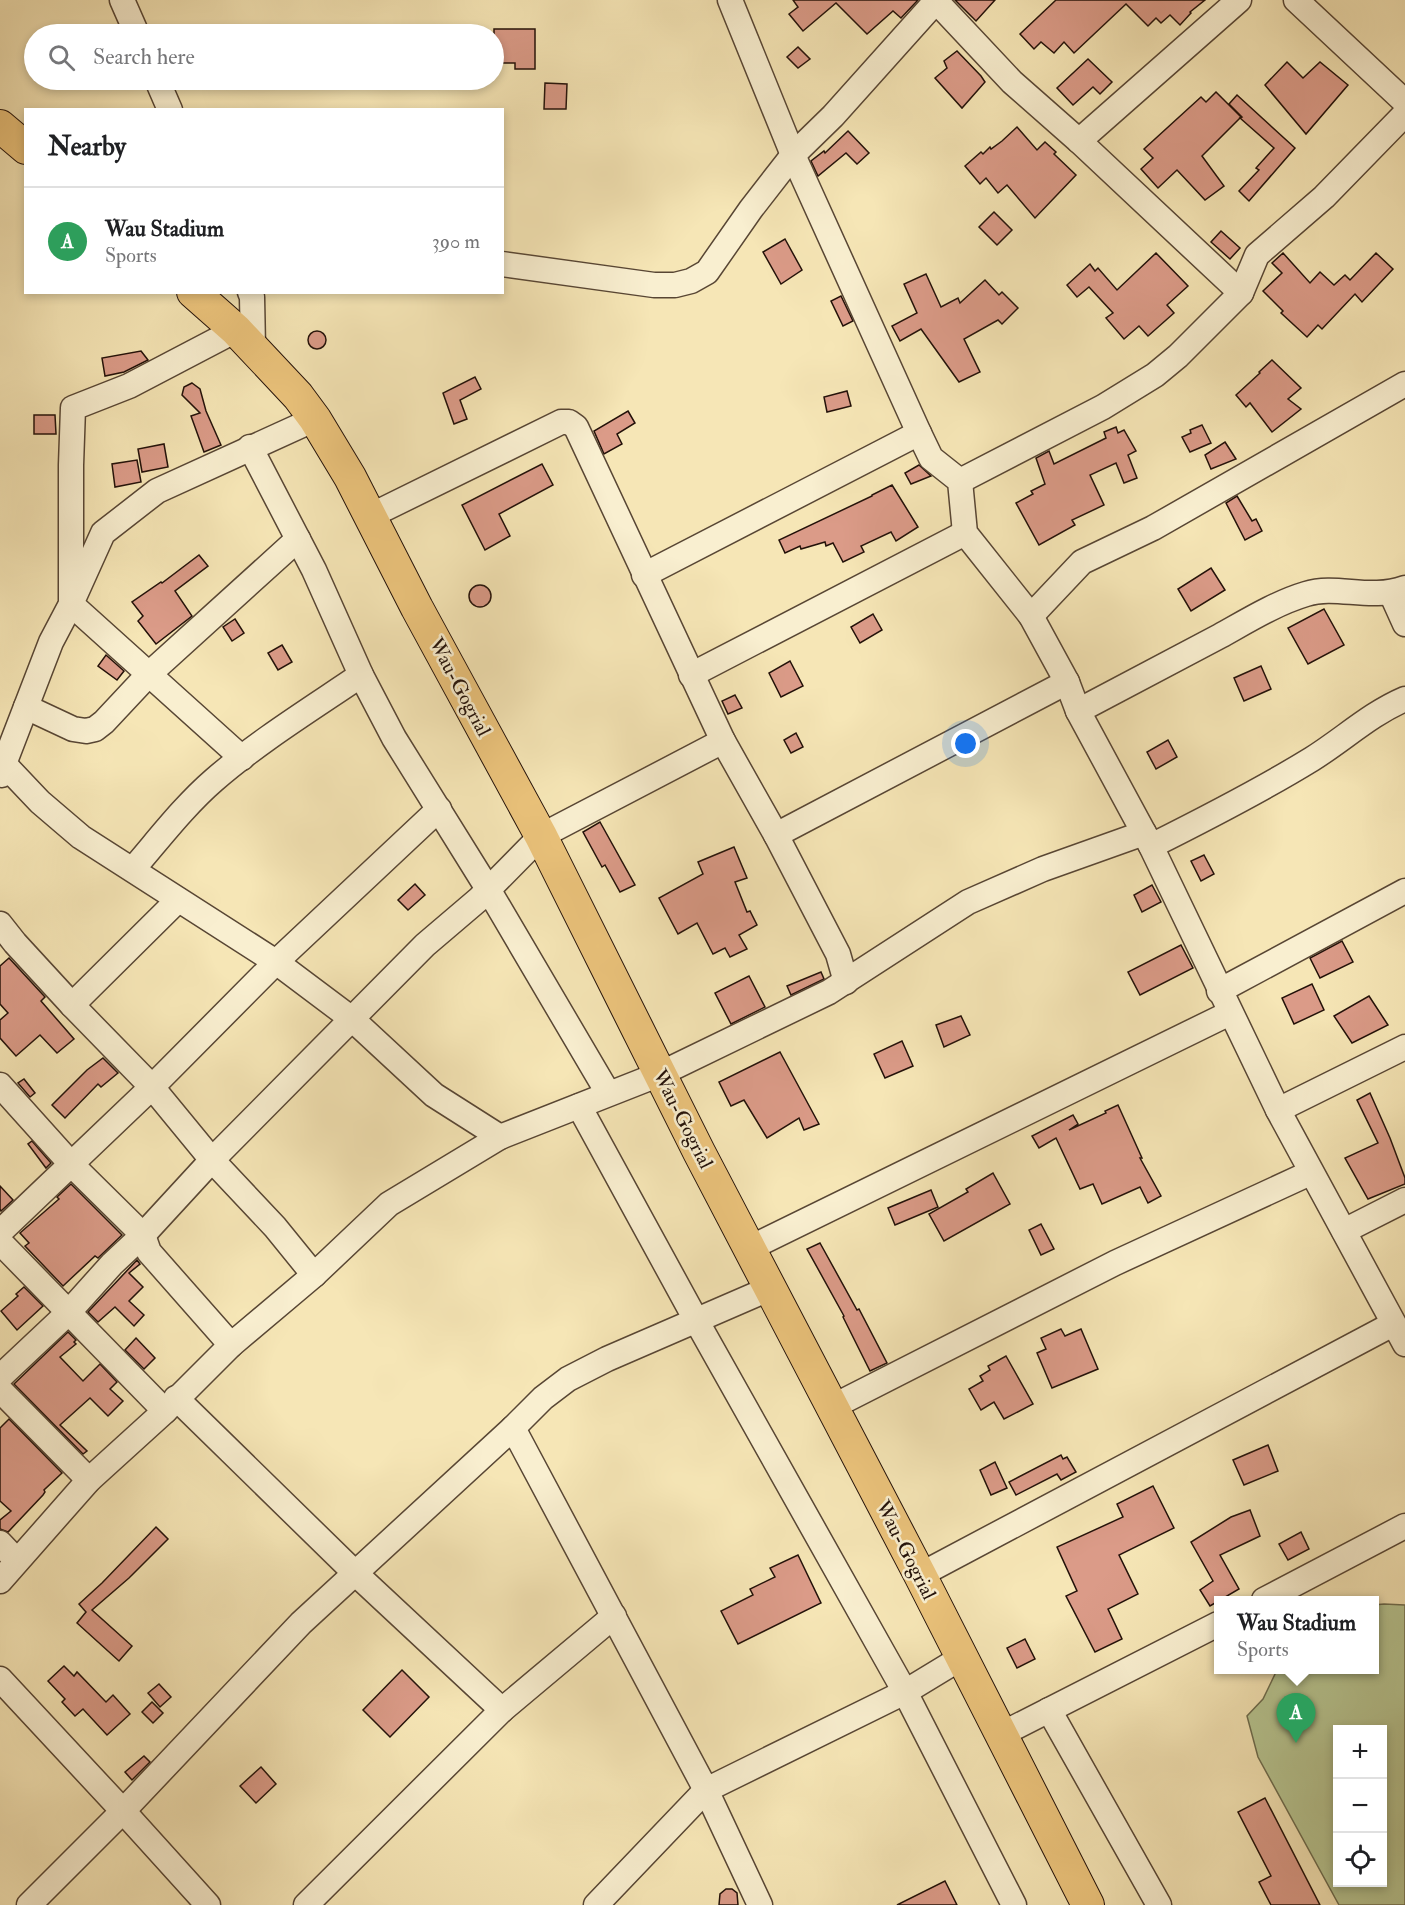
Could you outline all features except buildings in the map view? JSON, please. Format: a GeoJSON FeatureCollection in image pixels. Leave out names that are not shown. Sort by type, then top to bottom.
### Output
{"type":"FeatureCollection","features":[{"type":"Feature","properties":{"kind":"main road"},"geometry":{"type":"LineString","coordinates":[[0,126],[24,146]]}},
{"type":"Feature","properties":{"kind":"main road","name":"Wau-Gogrial"},"geometry":{"type":"LineString","coordinates":[[195,294],[244,339],[298,396],[345,468],[541,836],[660,1074],[1088,1905]]}},
{"type":"Feature","properties":{"kind":"street"},"geometry":{"type":"LineString","coordinates":[[122,0],[133,24]]}},
{"type":"Feature","properties":{"kind":"street"},"geometry":{"type":"LineString","coordinates":[[730,0],[794,155],[919,434],[931,458],[960,481],[965,533],[1031,616],[1067,682],[1078,711],[1147,840],[1310,1173],[1399,1334],[920,1575]]}},
{"type":"Feature","properties":{"kind":"street"},"geometry":{"type":"LineString","coordinates":[[504,264],[654,285],[675,285],[692,281],[707,272],[751,209],[794,155],[833,116],[936,0],[1012,82],[1079,141],[1241,293]]}},
{"type":"Feature","properties":{"kind":"street"},"geometry":{"type":"LineString","coordinates":[[1079,141],[1239,0]]}},
{"type":"Feature","properties":{"kind":"street"},"geometry":{"type":"LineString","coordinates":[[1296,0],[1405,102]]}},
{"type":"Feature","properties":{"kind":"street"},"geometry":{"type":"LineString","coordinates":[[161,90],[169,108]]}},
{"type":"Feature","properties":{"kind":"street"},"geometry":{"type":"LineString","coordinates":[[960,481],[1103,407],[1155,375],[1178,356],[1241,293],[1257,255],[1324,197],[1405,114]]}},
{"type":"Feature","properties":{"kind":"street"},"geometry":{"type":"LineString","coordinates":[[242,758],[71,604],[70,465],[73,408],[244,339],[257,294]]}},
{"type":"Feature","properties":{"kind":"street"},"geometry":{"type":"LineString","coordinates":[[1031,616],[1082,562],[1153,528],[1405,384]]}},
{"type":"Feature","properties":{"kind":"street"},"geometry":{"type":"LineString","coordinates":[[315,419],[157,491],[103,533],[51,642],[1,768],[81,837],[276,962],[352,1019],[434,1095],[500,1137]]}},
{"type":"Feature","properties":{"kind":"street"},"geometry":{"type":"LineString","coordinates":[[370,516],[561,422],[569,422],[576,427],[723,741],[776,835],[838,954],[846,982]]}},
{"type":"Feature","properties":{"kind":"street"},"geometry":{"type":"LineString","coordinates":[[644,575],[919,434]]}},
{"type":"Feature","properties":{"kind":"street"},"geometry":{"type":"LineString","coordinates":[[250,447],[314,570],[361,675],[394,738],[488,889],[608,1093]]}},
{"type":"Feature","properties":{"kind":"street"},"geometry":{"type":"LineString","coordinates":[[691,675],[965,533]]}},
{"type":"Feature","properties":{"kind":"street"},"geometry":{"type":"LineString","coordinates":[[26,707],[73,729],[86,731],[95,729],[148,675],[298,539]]}},
{"type":"Feature","properties":{"kind":"street"},"geometry":{"type":"LineString","coordinates":[[1078,711],[1304,594],[1317,591],[1376,594],[1398,590],[1405,624]]}},
{"type":"Feature","properties":{"kind":"street"},"geometry":{"type":"LineString","coordinates":[[133,869],[174,821],[214,781],[242,758],[361,675]]}},
{"type":"Feature","properties":{"kind":"street"},"geometry":{"type":"LineString","coordinates":[[776,835],[1067,682]]}},
{"type":"Feature","properties":{"kind":"street"},"geometry":{"type":"LineString","coordinates":[[0,1581],[89,1480],[171,1405],[231,1345],[314,1275],[389,1204],[500,1137],[660,1074],[846,982],[968,902],[1043,869],[1147,840],[1249,796],[1314,758],[1366,720],[1405,699]]}},
{"type":"Feature","properties":{"kind":"street"},"geometry":{"type":"LineString","coordinates":[[0,1377],[68,1313],[212,1160],[425,945],[479,899],[541,836],[723,741]]}},
{"type":"Feature","properties":{"kind":"street"},"geometry":{"type":"LineString","coordinates":[[0,1232],[152,1087],[276,962],[439,809]]}},
{"type":"Feature","properties":{"kind":"street"},"geometry":{"type":"LineString","coordinates":[[1219,991],[1405,891]]}},
{"type":"Feature","properties":{"kind":"street"},"geometry":{"type":"LineString","coordinates":[[72,1005],[178,900]]}},
{"type":"Feature","properties":{"kind":"street"},"geometry":{"type":"LineString","coordinates":[[0,924],[72,1005],[152,1087],[212,1160],[275,1227],[314,1275]]}},
{"type":"Feature","properties":{"kind":"street"},"geometry":{"type":"LineString","coordinates":[[750,1248],[1230,1013]]}},
{"type":"Feature","properties":{"kind":"street"},"geometry":{"type":"LineString","coordinates":[[1278,1110],[1405,1047]]}},
{"type":"Feature","properties":{"kind":"street"},"geometry":{"type":"LineString","coordinates":[[0,1085],[71,1164],[142,1235],[148,1252],[231,1345]]}},
{"type":"Feature","properties":{"kind":"street"},"geometry":{"type":"LineString","coordinates":[[579,1106],[905,1692],[1014,1905]]}},
{"type":"Feature","properties":{"kind":"street"},"geometry":{"type":"LineString","coordinates":[[832,1407],[1115,1263],[1310,1173]]}},
{"type":"Feature","properties":{"kind":"street"},"geometry":{"type":"LineString","coordinates":[[1344,1231],[1405,1200]]}},
{"type":"Feature","properties":{"kind":"street"},"geometry":{"type":"LineString","coordinates":[[0,1242],[68,1313],[355,1573],[502,1710]]}},
{"type":"Feature","properties":{"kind":"street"},"geometry":{"type":"LineString","coordinates":[[29,1905],[123,1811],[301,1623],[543,1398],[568,1379],[607,1359],[771,1288]]}},
{"type":"Feature","properties":{"kind":"street"},"geometry":{"type":"LineString","coordinates":[[0,1390],[89,1480]]}},
{"type":"Feature","properties":{"kind":"street"},"geometry":{"type":"LineString","coordinates":[[513,1428],[706,1790],[760,1905]]}},
{"type":"Feature","properties":{"kind":"street"},"geometry":{"type":"LineString","coordinates":[[1272,1596],[1405,1526]]}},
{"type":"Feature","properties":{"kind":"street"},"geometry":{"type":"LineString","coordinates":[[0,1543],[17,1561]]}},
{"type":"Feature","properties":{"kind":"street"},"geometry":{"type":"LineString","coordinates":[[306,1905],[502,1710],[614,1616]]}},
{"type":"Feature","properties":{"kind":"street"},"geometry":{"type":"LineString","coordinates":[[1000,1735],[1214,1626]]}},
{"type":"Feature","properties":{"kind":"street"},"geometry":{"type":"LineString","coordinates":[[596,1905],[706,1790],[905,1692],[961,1658]]}},
{"type":"Feature","properties":{"kind":"street"},"geometry":{"type":"LineString","coordinates":[[0,1679],[208,1905]]}},
{"type":"Feature","properties":{"kind":"street"},"geometry":{"type":"LineString","coordinates":[[1049,1710],[1158,1905]]}},
{"type":"Feature","properties":{"kind":"green space"},"geometry":{"type":"Polygon","coordinates":[[[1379,1604],[1405,1605],[1405,1905],[1339,1905],[1258,1757],[1247,1716],[1263,1699],[1275,1674],[1379,1674],[1379,1604]]]}},
{"type":"Feature","properties":{"kind":"place","name":"Wau Stadium"},"geometry":{"type":"Point","coordinates":[1296,1743]}}]}
